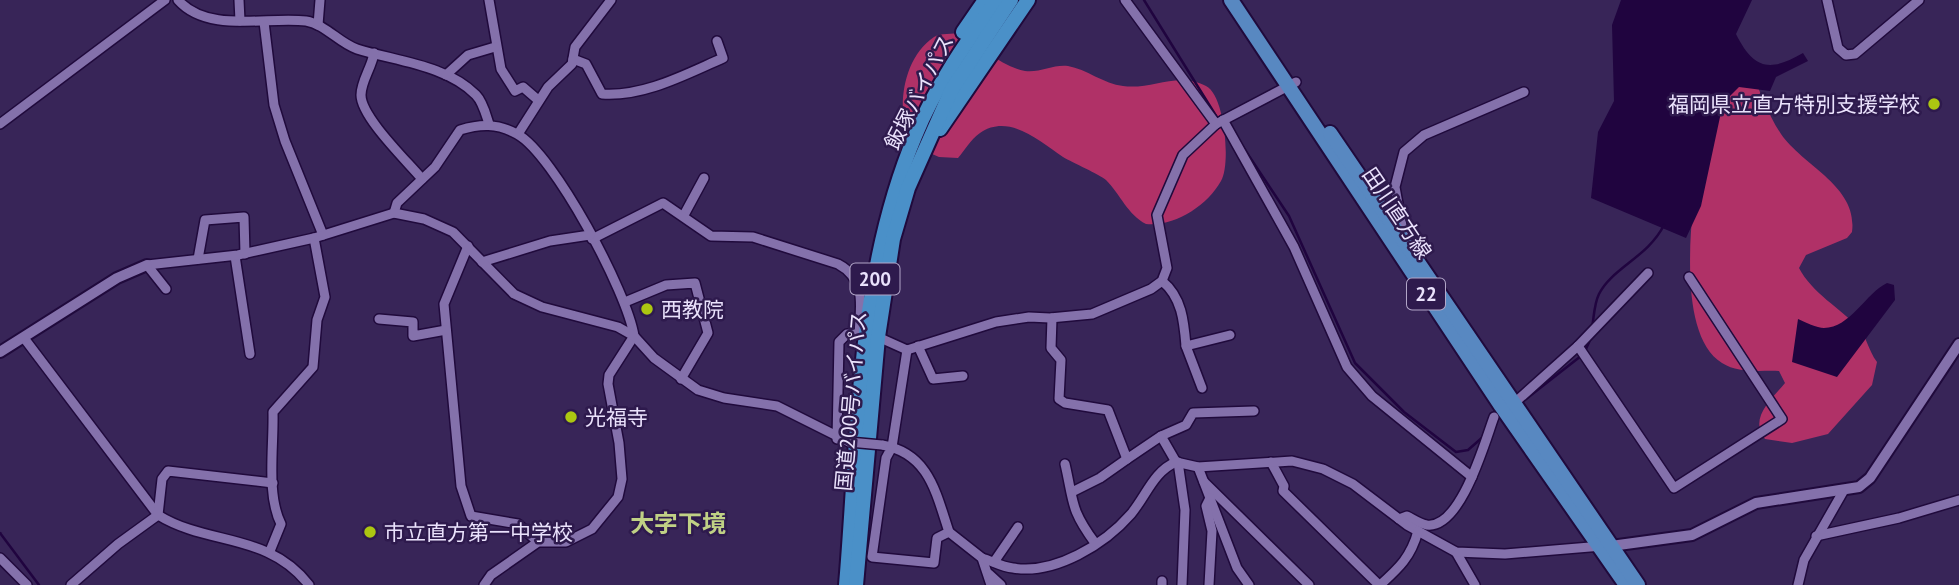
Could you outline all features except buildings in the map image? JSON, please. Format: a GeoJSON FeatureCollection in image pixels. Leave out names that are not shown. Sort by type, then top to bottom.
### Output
{"type":"FeatureCollection","features":[{"type":"Feature","properties":{"kind":"highway"},"geometry":{"type":"LineString","coordinates":[[916,135],[929,95],[985,0]]}},
{"type":"Feature","properties":{"kind":"highway","name":"飯塚バイパス"},"geometry":{"type":"LineString","coordinates":[[846,585],[867,335],[890,210],[916,135],[951,68],[997,0]]}},
{"type":"Feature","properties":{"kind":"highway","name":"国道200号バイパス"},"geometry":{"type":"LineString","coordinates":[[856,585],[867,335],[893,239],[920,159],[952,89],[1011,0]]}},
{"type":"Feature","properties":{"kind":"highway"},"geometry":{"type":"LineString","coordinates":[[920,159],[1028,0]]}},
{"type":"Feature","properties":{"kind":"main road","name":"田川直方線"},"geometry":{"type":"LineString","coordinates":[[1231,0],[1405,243],[1504,411]]}},
{"type":"Feature","properties":{"kind":"main road","name":"田川直方線"},"geometry":{"type":"LineString","coordinates":[[1243,0],[1291,83],[1504,411],[1604,546],[1637,585]]}},
{"type":"Feature","properties":{"kind":"main road","name":"田川直方線"},"geometry":{"type":"LineString","coordinates":[[1604,546],[1626,585]]}},
{"type":"Feature","properties":{"kind":"street"},"geometry":{"type":"LineString","coordinates":[[0,124],[165,0]]}},
{"type":"Feature","properties":{"kind":"street"},"geometry":{"type":"LineString","coordinates":[[178,0],[185,8],[240,21],[287,19],[318,25],[337,40],[446,75],[477,95],[489,124]]}},
{"type":"Feature","properties":{"kind":"street"},"geometry":{"type":"LineString","coordinates":[[239,0],[240,21]]}},
{"type":"Feature","properties":{"kind":"street"},"geometry":{"type":"LineString","coordinates":[[318,25],[320,0]]}},
{"type":"Feature","properties":{"kind":"street"},"geometry":{"type":"LineString","coordinates":[[489,0],[495,47],[501,69],[515,91],[523,87],[538,100]]}},
{"type":"Feature","properties":{"kind":"street"},"geometry":{"type":"LineString","coordinates":[[518,134],[538,100],[572,64],[575,47],[611,0]]}},
{"type":"Feature","properties":{"kind":"street"},"geometry":{"type":"LineString","coordinates":[[1125,0],[1219,122],[1294,247],[1347,367],[1372,396],[1472,477]]}},
{"type":"Feature","properties":{"kind":"street"},"geometry":{"type":"LineString","coordinates":[[1827,0],[1838,48],[1846,55],[1855,54],[1919,0]]}},
{"type":"Feature","properties":{"kind":"street"},"geometry":{"type":"LineString","coordinates":[[264,22],[274,105],[318,237],[325,297],[317,320],[313,367],[273,412],[274,509],[281,524],[270,551]]}},
{"type":"Feature","properties":{"kind":"street"},"geometry":{"type":"LineString","coordinates":[[573,59],[586,64],[602,94],[612,95],[663,84],[723,58],[717,41]]}},
{"type":"Feature","properties":{"kind":"street"},"geometry":{"type":"LineString","coordinates":[[446,75],[468,55],[495,47]]}},
{"type":"Feature","properties":{"kind":"street"},"geometry":{"type":"LineString","coordinates":[[374,53],[361,93],[362,103],[371,121],[422,179]]}},
{"type":"Feature","properties":{"kind":"street"},"geometry":{"type":"LineString","coordinates":[[837,439],[839,342],[848,334],[867,335],[907,350],[996,322],[1029,317],[1052,318],[1107,309],[1162,281],[1167,268],[1157,215],[1183,155],[1219,122],[1291,83]]}},
{"type":"Feature","properties":{"kind":"street"},"geometry":{"type":"LineString","coordinates":[[1405,243],[1395,187],[1404,152],[1424,135],[1524,92]]}},
{"type":"Feature","properties":{"kind":"street"},"geometry":{"type":"LineString","coordinates":[[394,213],[397,203],[435,167],[460,130],[489,124],[518,134],[560,184],[591,237],[625,302],[634,336],[609,375],[608,384],[619,443],[622,479],[618,497],[608,513],[579,537],[566,542],[538,542],[491,575],[484,585]]}},
{"type":"Feature","properties":{"kind":"street"},"geometry":{"type":"LineString","coordinates":[[684,215],[704,178]]}},
{"type":"Feature","properties":{"kind":"street"},"geometry":{"type":"LineString","coordinates":[[482,262],[550,241],[591,237],[658,203],[669,205],[711,236],[754,237],[848,269],[862,292],[867,335]]}},
{"type":"Feature","properties":{"kind":"street"},"geometry":{"type":"LineString","coordinates":[[0,352],[117,278],[147,265],[245,254],[318,237],[394,213],[424,219],[453,232],[514,294],[542,307],[600,320],[634,336],[681,379],[698,390],[724,398],[777,406],[837,439],[887,446],[915,457],[929,474],[949,532],[982,558],[1022,569],[1055,564],[1095,543],[1130,515],[1161,470],[1177,462],[1198,467],[1292,461],[1323,469],[1353,484],[1399,519],[1456,552],[1505,554],[1692,535],[1756,503],[1859,487],[1870,478],[1959,344]]}},
{"type":"Feature","properties":{"kind":"street"},"geometry":{"type":"LineString","coordinates":[[198,259],[205,220],[244,217],[245,254]]}},
{"type":"Feature","properties":{"kind":"street"},"geometry":{"type":"LineString","coordinates":[[468,246],[444,304],[461,486],[471,516],[518,524],[538,542]]}},
{"type":"Feature","properties":{"kind":"street"},"geometry":{"type":"LineString","coordinates":[[235,256],[250,354]]}},
{"type":"Feature","properties":{"kind":"street"},"geometry":{"type":"LineString","coordinates":[[147,265],[166,289]]}},
{"type":"Feature","properties":{"kind":"street"},"geometry":{"type":"LineString","coordinates":[[1399,519],[1407,516],[1425,525],[1441,520],[1456,509],[1504,411],[1578,346],[1648,273]]}},
{"type":"Feature","properties":{"kind":"street"},"geometry":{"type":"LineString","coordinates":[[1578,346],[1674,488],[1782,419],[1689,277]]}},
{"type":"Feature","properties":{"kind":"street"},"geometry":{"type":"LineString","coordinates":[[1162,281],[1172,290],[1180,306],[1186,346],[1202,388]]}},
{"type":"Feature","properties":{"kind":"street"},"geometry":{"type":"LineString","coordinates":[[625,302],[666,285],[695,283],[708,333],[681,379]]}},
{"type":"Feature","properties":{"kind":"street"},"geometry":{"type":"LineString","coordinates":[[1052,318],[1051,348],[1061,360],[1059,399],[1065,403],[1108,410],[1127,459]]}},
{"type":"Feature","properties":{"kind":"street"},"geometry":{"type":"LineString","coordinates":[[379,319],[413,322],[413,336],[446,330]]}},
{"type":"Feature","properties":{"kind":"street"},"geometry":{"type":"LineString","coordinates":[[1186,346],[1230,335]]}},
{"type":"Feature","properties":{"kind":"street"},"geometry":{"type":"LineString","coordinates":[[24,338],[158,515],[174,525],[270,551],[309,585]]}},
{"type":"Feature","properties":{"kind":"street"},"geometry":{"type":"LineString","coordinates":[[918,346],[933,379],[963,376]]}},
{"type":"Feature","properties":{"kind":"street"},"geometry":{"type":"LineString","coordinates":[[907,350],[887,446],[872,557],[934,563],[937,538],[949,532]]}},
{"type":"Feature","properties":{"kind":"street"},"geometry":{"type":"LineString","coordinates":[[1072,492],[1161,436],[1186,425],[1193,413],[1254,411]]}},
{"type":"Feature","properties":{"kind":"street"},"geometry":{"type":"LineString","coordinates":[[1161,436],[1177,462],[1185,510],[1182,585]]}},
{"type":"Feature","properties":{"kind":"street"},"geometry":{"type":"LineString","coordinates":[[1271,462],[1284,486],[1283,491],[1380,585],[1406,562],[1418,531]]}},
{"type":"Feature","properties":{"kind":"street"},"geometry":{"type":"LineString","coordinates":[[1065,464],[1072,492],[1071,504],[1076,518],[1095,543]]}},
{"type":"Feature","properties":{"kind":"street"},"geometry":{"type":"LineString","coordinates":[[1198,467],[1237,568],[1249,585]]}},
{"type":"Feature","properties":{"kind":"street"},"geometry":{"type":"LineString","coordinates":[[71,585],[118,544],[158,515],[162,479],[168,471],[273,483]]}},
{"type":"Feature","properties":{"kind":"street"},"geometry":{"type":"LineString","coordinates":[[1204,482],[1309,585]]}},
{"type":"Feature","properties":{"kind":"street"},"geometry":{"type":"LineString","coordinates":[[1798,585],[1804,560],[1844,490]]}},
{"type":"Feature","properties":{"kind":"street"},"geometry":{"type":"LineString","coordinates":[[1209,585],[1212,531],[1206,506],[1210,498]]}},
{"type":"Feature","properties":{"kind":"street"},"geometry":{"type":"LineString","coordinates":[[1816,536],[1899,518],[1959,500]]}},
{"type":"Feature","properties":{"kind":"street"},"geometry":{"type":"LineString","coordinates":[[993,562],[1018,527]]}},
{"type":"Feature","properties":{"kind":"street"},"geometry":{"type":"LineString","coordinates":[[1456,552],[1475,585]]}},
{"type":"Feature","properties":{"kind":"street"},"geometry":{"type":"LineString","coordinates":[[0,558],[27,585]]}},
{"type":"Feature","properties":{"kind":"street"},"geometry":{"type":"LineString","coordinates":[[982,558],[991,585]]}},
{"type":"Feature","properties":{"kind":"street"},"geometry":{"type":"LineString","coordinates":[[988,573],[1001,585]]}},
{"type":"Feature","properties":{"kind":"shaded area"},"geometry":{"type":"Polygon","coordinates":[[[1621,0],[1752,0],[1736,34],[1749,55],[1756,61],[1772,65],[1803,53],[1808,61],[1776,77],[1770,91],[1739,87],[1723,103],[1701,206],[1686,238],[1591,198],[1598,132],[1614,101],[1612,25],[1621,0]]]}},
{"type":"Feature","properties":{"kind":"shaded area"},"geometry":{"type":"Polygon","coordinates":[[[961,33],[1000,61],[1025,71],[1068,66],[1123,86],[1185,80],[1206,86],[1213,92],[1222,116],[1226,161],[1221,181],[1207,199],[1189,213],[1168,222],[1146,224],[1129,210],[1106,180],[1063,157],[1034,137],[1013,128],[1002,126],[980,133],[958,158],[939,157],[909,144],[905,131],[903,101],[908,72],[914,59],[934,37],[961,33]]]}},
{"type":"Feature","properties":{"kind":"shaded area"},"geometry":{"type":"Polygon","coordinates":[[[1750,69],[1781,134],[1838,189],[1847,202],[1852,216],[1852,232],[1847,238],[1806,255],[1799,268],[1819,293],[1859,328],[1877,362],[1872,385],[1828,434],[1792,443],[1765,439],[1760,431],[1759,424],[1764,409],[1785,383],[1779,371],[1743,370],[1722,363],[1705,344],[1695,315],[1690,279],[1694,199],[1708,101],[1750,69]]]}},
{"type":"Feature","properties":{"kind":"shaded area"},"geometry":{"type":"Polygon","coordinates":[[[1887,283],[1894,285],[1895,300],[1837,377],[1792,362],[1798,319],[1821,328],[1833,326],[1850,316],[1887,283]]]}},
{"type":"Feature","properties":{"kind":"waterway"},"geometry":{"type":"LineString","coordinates":[[1144,0],[1218,119]]}},
{"type":"Feature","properties":{"kind":"waterway"},"geometry":{"type":"LineString","coordinates":[[1243,147],[1289,216],[1355,363],[1404,412],[1456,452],[1468,450],[1484,436]]}},
{"type":"Feature","properties":{"kind":"waterway"},"geometry":{"type":"LineString","coordinates":[[1592,328],[1596,302],[1605,285],[1649,246],[1664,225]]}},
{"type":"Feature","properties":{"kind":"waterway"},"geometry":{"type":"LineString","coordinates":[[1585,351],[1591,338]]}},
{"type":"Feature","properties":{"kind":"waterway"},"geometry":{"type":"LineString","coordinates":[[1526,399],[1581,356]]}},
{"type":"Feature","properties":{"kind":"waterway"},"geometry":{"type":"LineString","coordinates":[[0,533],[39,585]]}},
{"type":"Feature","properties":{"kind":"place","name":"福岡県立直方特別支援学校"},"geometry":{"type":"Point","coordinates":[1934,104]}},
{"type":"Feature","properties":{"kind":"place","name":"西教院"},"geometry":{"type":"Point","coordinates":[647,309]}},
{"type":"Feature","properties":{"kind":"place","name":"光福寺"},"geometry":{"type":"Point","coordinates":[571,417]}},
{"type":"Feature","properties":{"kind":"place","name":"市立直方第一中学校"},"geometry":{"type":"Point","coordinates":[370,532]}},
{"type":"Feature","properties":{"kind":"district","name":"大字下境"},"geometry":{"type":"Point","coordinates":[678,523]}}]}
